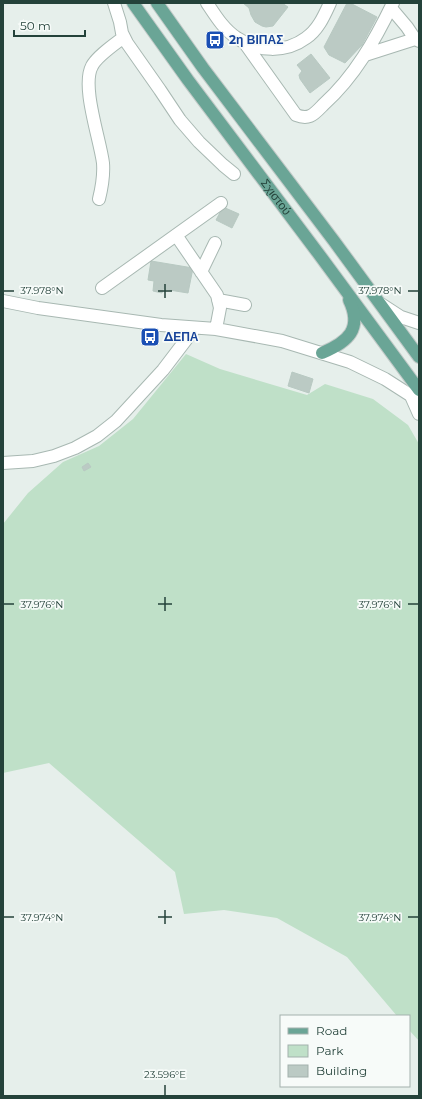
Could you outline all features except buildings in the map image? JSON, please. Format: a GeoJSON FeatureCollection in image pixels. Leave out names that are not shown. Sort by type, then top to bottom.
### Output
{"type":"FeatureCollection","features":[{"type":"Feature","properties":{"kind":"main road","name":"Σχιστού"},"geometry":{"type":"LineString","coordinates":[[133,3],[188,80],[341,284],[416,395]]}},
{"type":"Feature","properties":{"kind":"main road","name":"Σχιστού"},"geometry":{"type":"LineString","coordinates":[[157,3],[203,68],[325,229],[419,357]]}},
{"type":"Feature","properties":{"kind":"main road"},"geometry":{"type":"LineString","coordinates":[[322,353],[347,339],[353,328],[354,319],[351,304],[341,284]]}},
{"type":"Feature","properties":{"kind":"street"},"geometry":{"type":"LineString","coordinates":[[114,3],[127,43],[180,120],[199,142],[234,174]]}},
{"type":"Feature","properties":{"kind":"street"},"geometry":{"type":"LineString","coordinates":[[207,3],[225,27],[235,37],[256,47],[267,49],[282,49],[307,38],[324,16],[330,3]]}},
{"type":"Feature","properties":{"kind":"street"},"geometry":{"type":"LineString","coordinates":[[244,42],[296,115],[303,118],[312,116],[333,96],[353,72],[375,40],[392,5],[417,40],[365,55]]}},
{"type":"Feature","properties":{"kind":"street"},"geometry":{"type":"LineString","coordinates":[[99,199],[103,184],[103,164],[90,103],[88,78],[92,66],[104,52],[124,37]]}},
{"type":"Feature","properties":{"kind":"street"},"geometry":{"type":"LineString","coordinates":[[102,288],[221,203]]}},
{"type":"Feature","properties":{"kind":"street"},"geometry":{"type":"LineString","coordinates":[[176,235],[217,295],[220,308],[216,330]]}},
{"type":"Feature","properties":{"kind":"street"},"geometry":{"type":"LineString","coordinates":[[201,272],[215,243]]}},
{"type":"Feature","properties":{"kind":"street"},"geometry":{"type":"LineString","coordinates":[[218,300],[245,305]]}},
{"type":"Feature","properties":{"kind":"street"},"geometry":{"type":"LineString","coordinates":[[3,301],[38,308],[161,325],[216,330],[282,341],[350,362],[416,395],[419,414]]}},
{"type":"Feature","properties":{"kind":"street"},"geometry":{"type":"LineString","coordinates":[[379,303],[401,317],[419,323]]}},
{"type":"Feature","properties":{"kind":"street"},"geometry":{"type":"LineString","coordinates":[[3,463],[32,461],[54,456],[75,448],[97,436],[116,421],[163,370],[195,328]]}},
{"type":"Feature","properties":{"kind":"green space"},"geometry":{"type":"Polygon","coordinates":[[[186,354],[220,369],[307,395],[325,384],[373,399],[408,425],[419,444],[419,1041],[410,1031],[410,1015],[396,1015],[347,957],[277,918],[224,910],[184,914],[175,872],[49,763],[3,773],[3,524],[28,493],[63,462],[99,446],[133,419],[186,354]]]}},
{"type":"Feature","properties":{"kind":"place","name":"2η ΒΙΠΑΣ"},"geometry":{"type":"Point","coordinates":[215,40]}},
{"type":"Feature","properties":{"kind":"place","name":"ΔΕΠΑ"},"geometry":{"type":"Point","coordinates":[150,337]}}]}
